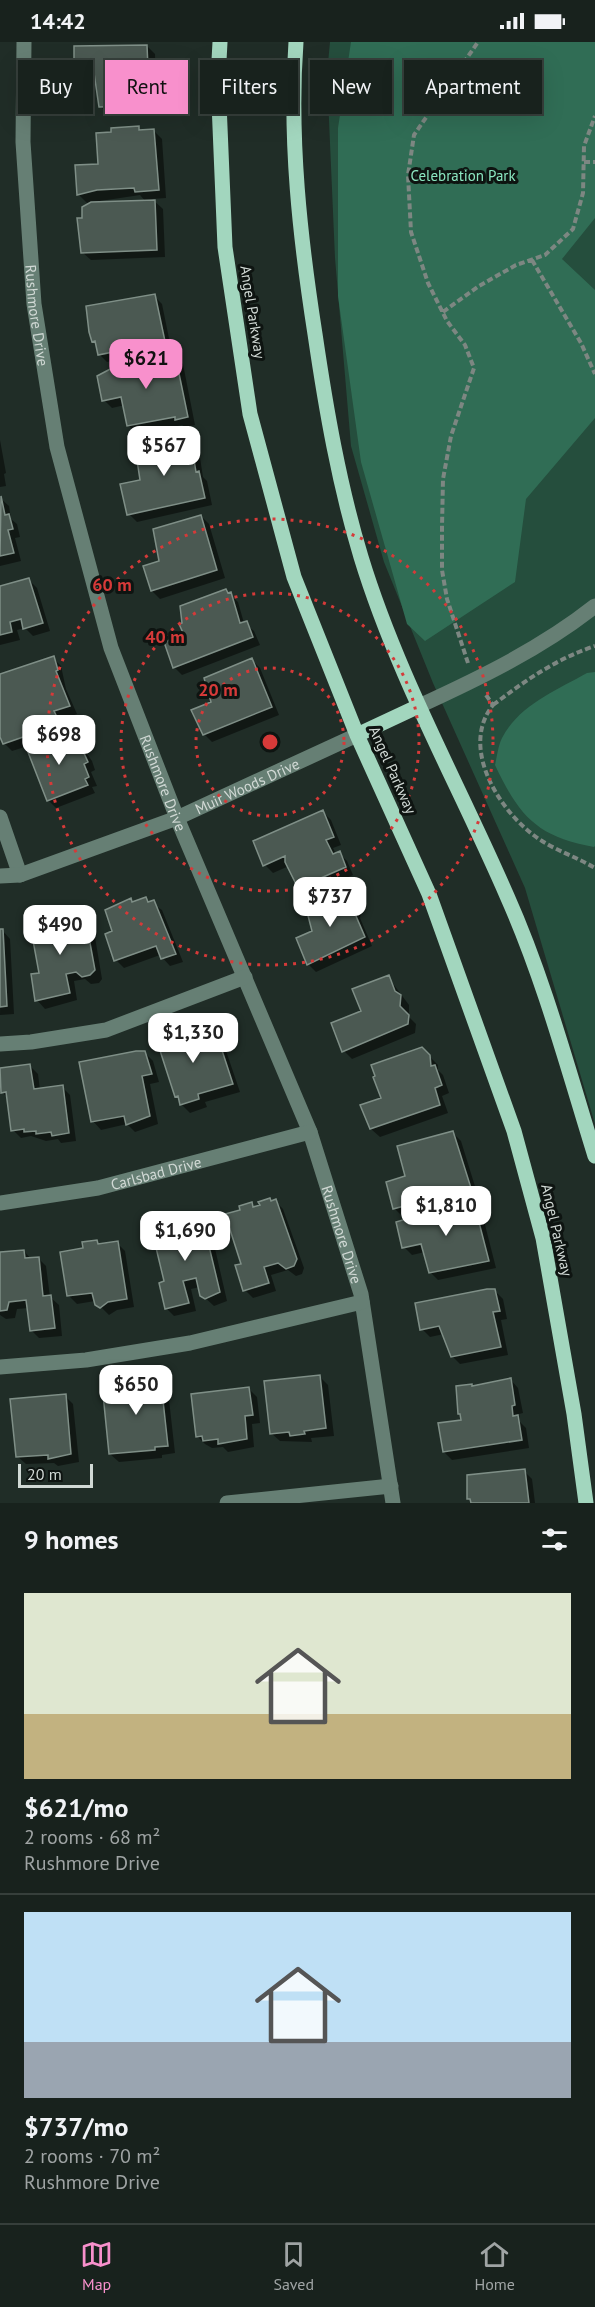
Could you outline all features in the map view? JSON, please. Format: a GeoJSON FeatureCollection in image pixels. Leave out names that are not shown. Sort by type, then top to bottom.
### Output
{"type":"FeatureCollection","features":[{"type":"Feature","properties":{"kind":"main road","name":"Angel Parkway"},"geometry":{"type":"LineString","coordinates":[[220,42],[218,79],[225,247],[250,414],[294,577],[357,735],[429,894],[514,1131],[543,1238],[574,1414],[586,1503]]}},
{"type":"Feature","properties":{"kind":"main road"},"geometry":{"type":"LineString","coordinates":[[296,42],[294,73],[300,237],[324,399],[362,558],[419,706],[509,898],[550,1012],[595,1156]]}},
{"type":"Feature","properties":{"kind":"main road"},"geometry":{"type":"LineString","coordinates":[[357,735],[419,706]]}},
{"type":"Feature","properties":{"kind":"street","name":"Rushmore Drive"},"geometry":{"type":"LineString","coordinates":[[24,42],[23,142],[34,304],[57,447],[111,648],[177,818],[310,1132],[362,1302],[393,1503]]}},
{"type":"Feature","properties":{"kind":"street"},"geometry":{"type":"LineString","coordinates":[[419,706],[476,680],[532,648],[595,606]]}},
{"type":"Feature","properties":{"kind":"street","name":"Muir Woods Drive"},"geometry":{"type":"LineString","coordinates":[[0,876],[20,875],[177,818],[357,735]]}},
{"type":"Feature","properties":{"kind":"street"},"geometry":{"type":"LineString","coordinates":[[0,817],[20,875]]}},
{"type":"Feature","properties":{"kind":"street"},"geometry":{"type":"LineString","coordinates":[[0,1044],[31,1042],[105,1030],[245,977]]}},
{"type":"Feature","properties":{"kind":"street","name":"Carlsbad Drive"},"geometry":{"type":"LineString","coordinates":[[0,1203],[99,1188],[310,1132]]}},
{"type":"Feature","properties":{"kind":"street"},"geometry":{"type":"LineString","coordinates":[[0,1367],[86,1360],[190,1343],[362,1302]]}},
{"type":"Feature","properties":{"kind":"street"},"geometry":{"type":"LineString","coordinates":[[227,1503],[392,1486]]}},
{"type":"Feature","properties":{"kind":"path"},"geometry":{"type":"LineString","coordinates":[[478,42],[414,135],[408,175],[411,232],[428,283],[443,312],[465,345],[474,369],[451,436],[443,479],[442,570],[456,628],[476,680],[494,705]]}},
{"type":"Feature","properties":{"kind":"path"},"geometry":{"type":"LineString","coordinates":[[443,312],[479,286],[516,265],[545,255],[573,229],[583,193],[584,146],[595,116]]}},
{"type":"Feature","properties":{"kind":"path"},"geometry":{"type":"LineString","coordinates":[[584,162],[595,162]]}},
{"type":"Feature","properties":{"kind":"path"},"geometry":{"type":"LineString","coordinates":[[532,260],[581,343],[595,374]]}},
{"type":"Feature","properties":{"kind":"path"},"geometry":{"type":"LineString","coordinates":[[595,646],[565,656],[526,680],[494,705],[481,726],[480,744],[483,763],[496,792],[517,821],[533,834],[595,868]]}},
{"type":"Feature","properties":{"kind":"green space","name":"Celebration Park"},"geometry":{"type":"Polygon","coordinates":[[[330,42],[595,42],[595,1124],[525,888],[433,683],[384,562],[351,446],[335,258],[329,114],[392,114],[392,60],[328,60],[330,42]]]}},
{"type":"Feature","properties":{"kind":"green space","name":"Celebration Park"},"geometry":{"type":"Polygon","coordinates":[[[351,42],[595,42],[595,218],[562,259],[595,290],[595,418],[526,499],[515,582],[425,641],[407,624],[361,462],[338,296],[338,128],[340,114],[392,114],[392,60],[348,60],[351,42]]]}},
{"type":"Feature","properties":{"kind":"green space"},"geometry":{"type":"Polygon","coordinates":[[[595,672],[594,847],[558,837],[532,821],[513,798],[495,765],[502,738],[518,716],[551,692],[587,673],[595,672]]]}},
{"type":"Feature","properties":{"kind":"building"},"geometry":{"type":"Polygon","coordinates":[[[147,45],[148,60],[105,60],[105,107],[99,107],[93,60],[74,60],[74,46],[147,45]]]}},
{"type":"Feature","properties":{"kind":"building"},"geometry":{"type":"Polygon","coordinates":[[[139,126],[139,130],[154,129],[159,190],[135,192],[134,188],[97,190],[77,195],[75,165],[98,164],[96,133],[111,132],[111,128],[139,126]]]}},
{"type":"Feature","properties":{"kind":"building"},"geometry":{"type":"Polygon","coordinates":[[[155,200],[157,250],[81,253],[77,218],[82,218],[82,207],[91,202],[155,200]]]}},
{"type":"Feature","properties":{"kind":"building"},"geometry":{"type":"Polygon","coordinates":[[[155,294],[166,346],[153,348],[153,344],[98,355],[95,341],[92,342],[89,332],[86,306],[155,294]]]}},
{"type":"Feature","properties":{"kind":"building"},"geometry":{"type":"Polygon","coordinates":[[[175,354],[188,417],[175,420],[175,417],[127,426],[121,397],[102,401],[97,376],[116,366],[175,354]]]}},
{"type":"Feature","properties":{"kind":"building"},"geometry":{"type":"Polygon","coordinates":[[[190,435],[196,472],[199,471],[205,498],[127,515],[120,484],[140,480],[135,447],[159,444],[159,442],[190,435]]]}},
{"type":"Feature","properties":{"kind":"building"},"geometry":{"type":"Polygon","coordinates":[[[1,496],[5,515],[9,514],[13,529],[8,530],[14,553],[0,556],[1,496]]]}},
{"type":"Feature","properties":{"kind":"building"},"geometry":{"type":"Polygon","coordinates":[[[201,515],[217,570],[151,591],[143,566],[159,561],[153,529],[201,515]]]}},
{"type":"Feature","properties":{"kind":"building"},"geometry":{"type":"Polygon","coordinates":[[[29,578],[43,623],[23,629],[21,619],[10,622],[12,632],[0,635],[0,586],[29,578]]]}},
{"type":"Feature","properties":{"kind":"building"},"geometry":{"type":"Polygon","coordinates":[[[226,589],[228,593],[231,592],[240,623],[247,621],[253,637],[173,668],[164,642],[184,635],[179,624],[182,623],[180,606],[226,589]]]}},
{"type":"Feature","properties":{"kind":"building"},"geometry":{"type":"Polygon","coordinates":[[[54,656],[58,670],[56,671],[70,706],[54,711],[56,715],[26,725],[29,735],[3,744],[0,737],[0,674],[54,656]]]}},
{"type":"Feature","properties":{"kind":"building"},"geometry":{"type":"Polygon","coordinates":[[[252,658],[272,707],[203,735],[191,710],[211,702],[204,678],[252,658]]]}},
{"type":"Feature","properties":{"kind":"building"},"geometry":{"type":"Polygon","coordinates":[[[76,736],[88,762],[84,764],[89,777],[85,779],[88,785],[47,801],[26,747],[52,737],[55,745],[76,736]]]}},
{"type":"Feature","properties":{"kind":"building"},"geometry":{"type":"Polygon","coordinates":[[[323,810],[334,837],[326,840],[333,854],[340,851],[346,867],[298,888],[285,862],[285,856],[263,866],[253,841],[323,810]]]}},
{"type":"Feature","properties":{"kind":"building"},"geometry":{"type":"Polygon","coordinates":[[[346,891],[349,898],[356,904],[353,909],[365,937],[307,965],[296,938],[312,931],[306,908],[346,891]]]}},
{"type":"Feature","properties":{"kind":"building"},"geometry":{"type":"Polygon","coordinates":[[[146,897],[148,902],[154,900],[176,954],[161,959],[156,946],[114,961],[105,934],[112,931],[105,910],[131,898],[132,902],[146,897]]]}},
{"type":"Feature","properties":{"kind":"building"},"geometry":{"type":"Polygon","coordinates":[[[63,918],[64,922],[86,921],[95,970],[90,975],[82,977],[76,972],[66,974],[70,993],[35,1001],[31,974],[39,973],[30,924],[63,918]]]}},
{"type":"Feature","properties":{"kind":"building"},"geometry":{"type":"Polygon","coordinates":[[[0,929],[3,929],[7,1006],[0,1007],[0,929]]]}},
{"type":"Feature","properties":{"kind":"building"},"geometry":{"type":"Polygon","coordinates":[[[389,975],[395,991],[401,995],[400,1006],[409,1015],[408,1024],[342,1052],[331,1023],[361,1011],[352,989],[389,975]]]}},
{"type":"Feature","properties":{"kind":"building"},"geometry":{"type":"Polygon","coordinates":[[[179,1027],[182,1036],[195,1032],[196,1038],[216,1032],[233,1084],[198,1094],[199,1099],[180,1105],[178,1096],[175,1097],[155,1035],[179,1027]]]}},
{"type":"Feature","properties":{"kind":"building"},"geometry":{"type":"Polygon","coordinates":[[[422,1047],[430,1055],[431,1066],[435,1065],[442,1085],[435,1088],[440,1105],[370,1129],[360,1105],[381,1098],[371,1065],[422,1047]]]}},
{"type":"Feature","properties":{"kind":"building"},"geometry":{"type":"Polygon","coordinates":[[[145,1051],[152,1074],[142,1076],[150,1116],[126,1125],[124,1116],[91,1122],[79,1062],[145,1051]]]}},
{"type":"Feature","properties":{"kind":"building"},"geometry":{"type":"Polygon","coordinates":[[[30,1064],[34,1089],[63,1085],[69,1133],[52,1136],[51,1132],[36,1134],[36,1131],[24,1132],[24,1129],[11,1131],[6,1092],[1,1093],[0,1068],[30,1064]]]}},
{"type":"Feature","properties":{"kind":"building"},"geometry":{"type":"Polygon","coordinates":[[[453,1131],[471,1188],[393,1209],[386,1182],[405,1176],[397,1146],[453,1131]]]}},
{"type":"Feature","properties":{"kind":"building"},"geometry":{"type":"Polygon","coordinates":[[[270,1198],[271,1201],[276,1199],[297,1259],[294,1266],[286,1269],[278,1263],[264,1267],[269,1283],[243,1291],[235,1265],[241,1264],[225,1214],[240,1210],[239,1206],[252,1202],[253,1207],[260,1205],[258,1202],[270,1198]]]}},
{"type":"Feature","properties":{"kind":"building"},"geometry":{"type":"Polygon","coordinates":[[[473,1199],[489,1261],[429,1273],[421,1244],[402,1248],[396,1222],[473,1199]]]}},
{"type":"Feature","properties":{"kind":"building"},"geometry":{"type":"Polygon","coordinates":[[[191,1220],[192,1224],[203,1221],[220,1292],[205,1299],[200,1296],[196,1278],[183,1281],[189,1303],[165,1309],[159,1283],[164,1281],[152,1231],[191,1220]]]}},
{"type":"Feature","properties":{"kind":"building"},"geometry":{"type":"Polygon","coordinates":[[[97,1240],[98,1244],[118,1241],[127,1299],[108,1302],[100,1308],[95,1305],[92,1293],[67,1296],[60,1252],[83,1248],[82,1242],[97,1240]]]}},
{"type":"Feature","properties":{"kind":"building"},"geometry":{"type":"Polygon","coordinates":[[[24,1250],[25,1258],[39,1257],[43,1296],[51,1295],[55,1328],[30,1331],[26,1300],[9,1302],[7,1310],[0,1311],[0,1252],[24,1250]]]}},
{"type":"Feature","properties":{"kind":"building"},"geometry":{"type":"Polygon","coordinates":[[[495,1289],[500,1311],[493,1312],[501,1347],[451,1357],[439,1326],[420,1330],[415,1303],[495,1289]]]}},
{"type":"Feature","properties":{"kind":"building"},"geometry":{"type":"Polygon","coordinates":[[[160,1373],[168,1446],[155,1447],[155,1450],[109,1454],[103,1394],[111,1384],[121,1390],[135,1388],[134,1375],[160,1373]]]}},
{"type":"Feature","properties":{"kind":"building"},"geometry":{"type":"Polygon","coordinates":[[[320,1375],[326,1428],[304,1431],[305,1434],[290,1436],[289,1432],[270,1434],[264,1381],[320,1375]]]}},
{"type":"Feature","properties":{"kind":"building"},"geometry":{"type":"Polygon","coordinates":[[[511,1378],[515,1405],[512,1406],[513,1416],[518,1415],[522,1440],[443,1452],[438,1423],[461,1420],[458,1414],[456,1386],[472,1384],[472,1386],[511,1378]]]}},
{"type":"Feature","properties":{"kind":"building"},"geometry":{"type":"Polygon","coordinates":[[[249,1387],[253,1415],[245,1416],[247,1439],[218,1444],[218,1439],[203,1441],[202,1436],[196,1437],[191,1394],[249,1387]]]}},
{"type":"Feature","properties":{"kind":"building"},"geometry":{"type":"Polygon","coordinates":[[[66,1394],[71,1454],[48,1459],[48,1455],[16,1457],[10,1399],[66,1394]]]}},
{"type":"Feature","properties":{"kind":"building"},"geometry":{"type":"Polygon","coordinates":[[[525,1469],[529,1503],[471,1503],[470,1499],[467,1499],[467,1475],[525,1469]]]}}]}
